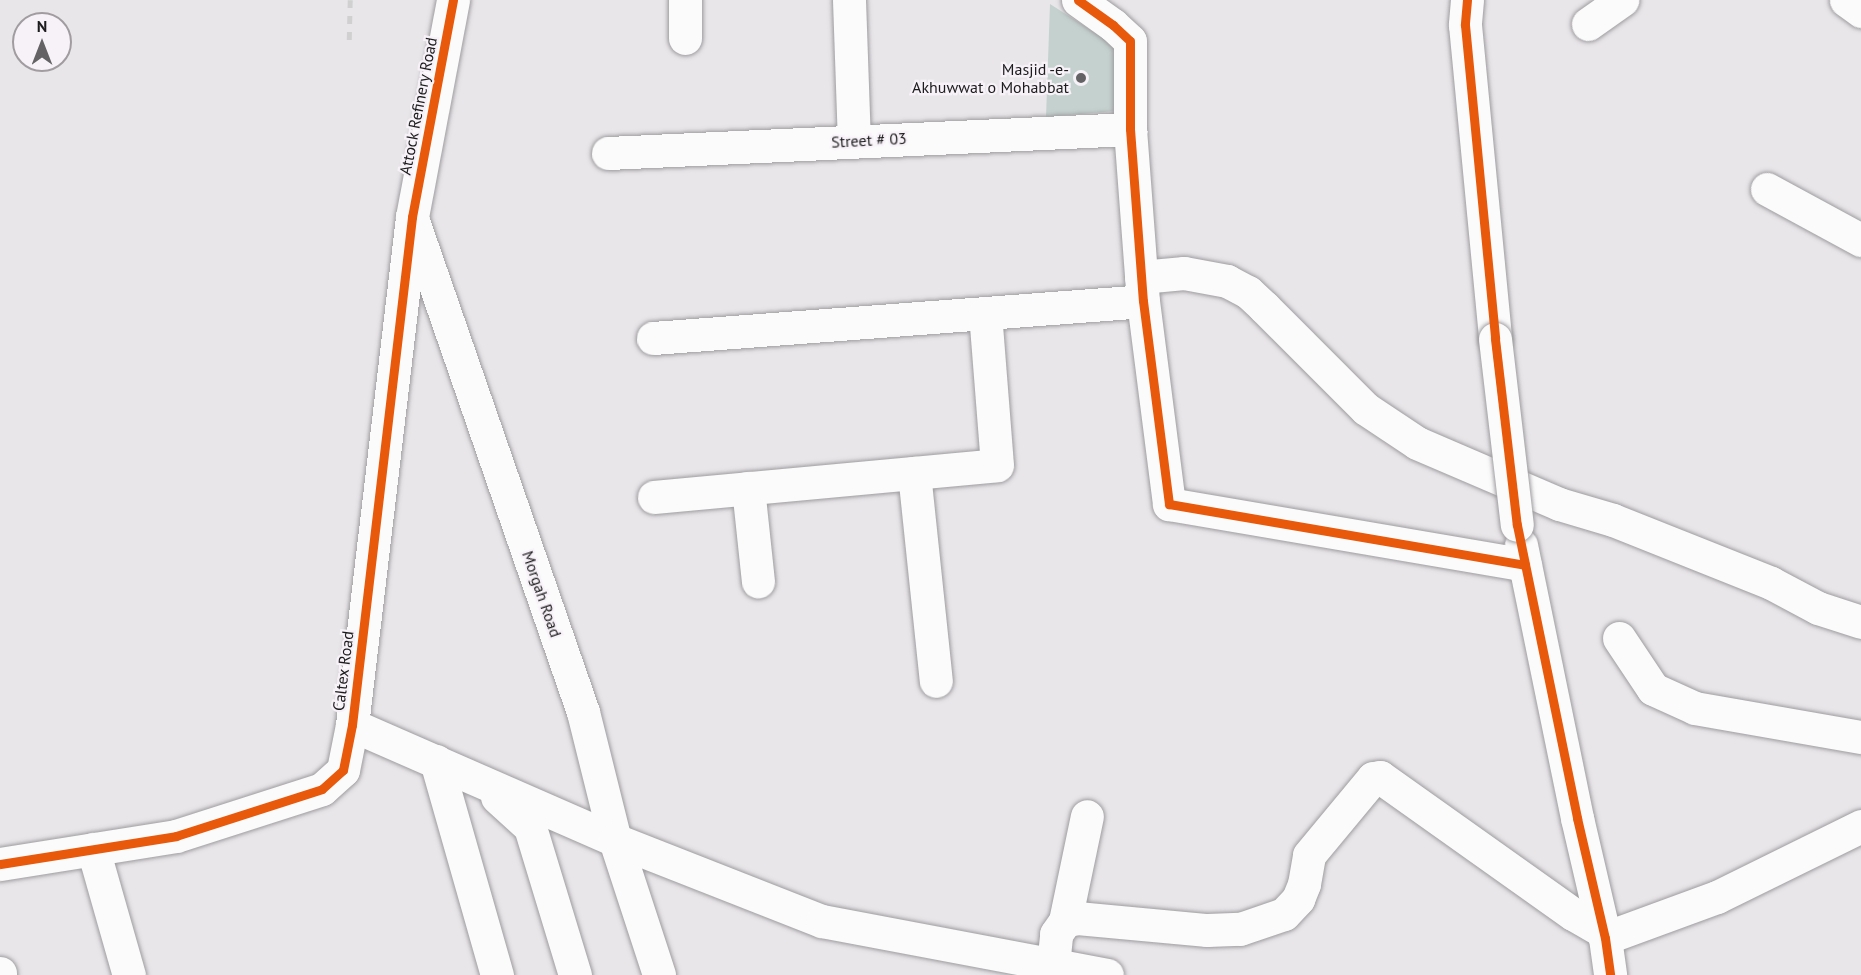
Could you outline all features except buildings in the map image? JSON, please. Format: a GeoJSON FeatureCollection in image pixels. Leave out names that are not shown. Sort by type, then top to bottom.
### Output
{"type":"FeatureCollection","features":[{"type":"Feature","properties":{"kind":"street","name":"Attock Refinery Road"},"geometry":{"type":"LineString","coordinates":[[412,217],[453,0]]}},
{"type":"Feature","properties":{"kind":"street"},"geometry":{"type":"LineString","coordinates":[[685,0],[685,38]]}},
{"type":"Feature","properties":{"kind":"street"},"geometry":{"type":"LineString","coordinates":[[849,0],[854,141]]}},
{"type":"Feature","properties":{"kind":"street"},"geometry":{"type":"LineString","coordinates":[[1467,0],[1465,25],[1517,525],[1577,818],[1604,935],[1605,974]]}},
{"type":"Feature","properties":{"kind":"street"},"geometry":{"type":"LineString","coordinates":[[1588,24],[1622,0]]}},
{"type":"Feature","properties":{"kind":"street"},"geometry":{"type":"LineString","coordinates":[[1846,0],[1861,11]]}},
{"type":"Feature","properties":{"kind":"street"},"geometry":{"type":"LineString","coordinates":[[1081,1],[1130,41],[1130,129],[1142,289],[1169,504],[1525,565]]}},
{"type":"Feature","properties":{"kind":"street","name":"Street # 03"},"geometry":{"type":"LineString","coordinates":[[608,153],[1130,129]]}},
{"type":"Feature","properties":{"kind":"street"},"geometry":{"type":"LineString","coordinates":[[1767,189],[1861,240]]}},
{"type":"Feature","properties":{"kind":"street","name":"Caltex Road"},"geometry":{"type":"LineString","coordinates":[[0,864],[176,836],[322,789],[343,770],[352,725],[412,217]]}},
{"type":"Feature","properties":{"kind":"street","name":"Morgah Road"},"geometry":{"type":"LineString","coordinates":[[412,217],[583,712],[615,840],[659,975]]}},
{"type":"Feature","properties":{"kind":"street"},"geometry":{"type":"LineString","coordinates":[[653,338],[985,313],[1142,289],[1184,273],[1227,281],[1248,292],[1366,409],[1417,443],[1559,504],[1613,520],[1771,583],[1818,608],[1861,622]]}},
{"type":"Feature","properties":{"kind":"street"},"geometry":{"type":"LineString","coordinates":[[654,497],[996,465],[985,313]]}},
{"type":"Feature","properties":{"kind":"street"},"geometry":{"type":"LineString","coordinates":[[914,472],[936,681]]}},
{"type":"Feature","properties":{"kind":"street"},"geometry":{"type":"LineString","coordinates":[[748,488],[758,581]]}},
{"type":"Feature","properties":{"kind":"street"},"geometry":{"type":"LineString","coordinates":[[1619,638],[1653,689],[1695,708],[1861,737]]}},
{"type":"Feature","properties":{"kind":"street"},"geometry":{"type":"LineString","coordinates":[[352,725],[615,840],[822,921],[1104,975]]}},
{"type":"Feature","properties":{"kind":"street"},"geometry":{"type":"LineString","coordinates":[[436,761],[496,975]]}},
{"type":"Feature","properties":{"kind":"street"},"geometry":{"type":"LineString","coordinates":[[1065,921],[1077,918],[1207,930],[1240,929],[1284,914],[1298,899],[1304,884],[1309,855],[1373,778],[1380,777],[1604,935]]}},
{"type":"Feature","properties":{"kind":"street"},"geometry":{"type":"LineString","coordinates":[[480,781],[530,827],[574,975]]}},
{"type":"Feature","properties":{"kind":"street"},"geometry":{"type":"LineString","coordinates":[[1053,965],[1056,934],[1065,921],[1086,816]]}},
{"type":"Feature","properties":{"kind":"street"},"geometry":{"type":"LineString","coordinates":[[1604,935],[1717,897],[1861,826]]}},
{"type":"Feature","properties":{"kind":"street"},"geometry":{"type":"LineString","coordinates":[[93,849],[129,975]]}},
{"type":"Feature","properties":{"kind":"railway"},"geometry":{"type":"LineString","coordinates":[[349,40],[350,0]]}},
{"type":"Feature","properties":{"kind":"cycle path"},"geometry":{"type":"LineString","coordinates":[[0,864],[176,836],[322,789],[343,770],[352,725],[412,217],[453,0]]}},
{"type":"Feature","properties":{"kind":"cycle path"},"geometry":{"type":"LineString","coordinates":[[1078,0],[1113,25],[1130,41],[1130,129],[1143,301],[1169,504],[1525,565]]}},
{"type":"Feature","properties":{"kind":"cycle path"},"geometry":{"type":"LineString","coordinates":[[1467,0],[1465,25],[1495,339],[1517,525],[1577,818],[1605,938],[1610,975]]}},
{"type":"Feature","properties":{"kind":"place","name":"Masjid -e- Akhuwwat o Mohabbat"},"geometry":{"type":"Point","coordinates":[1081,78]}}]}
